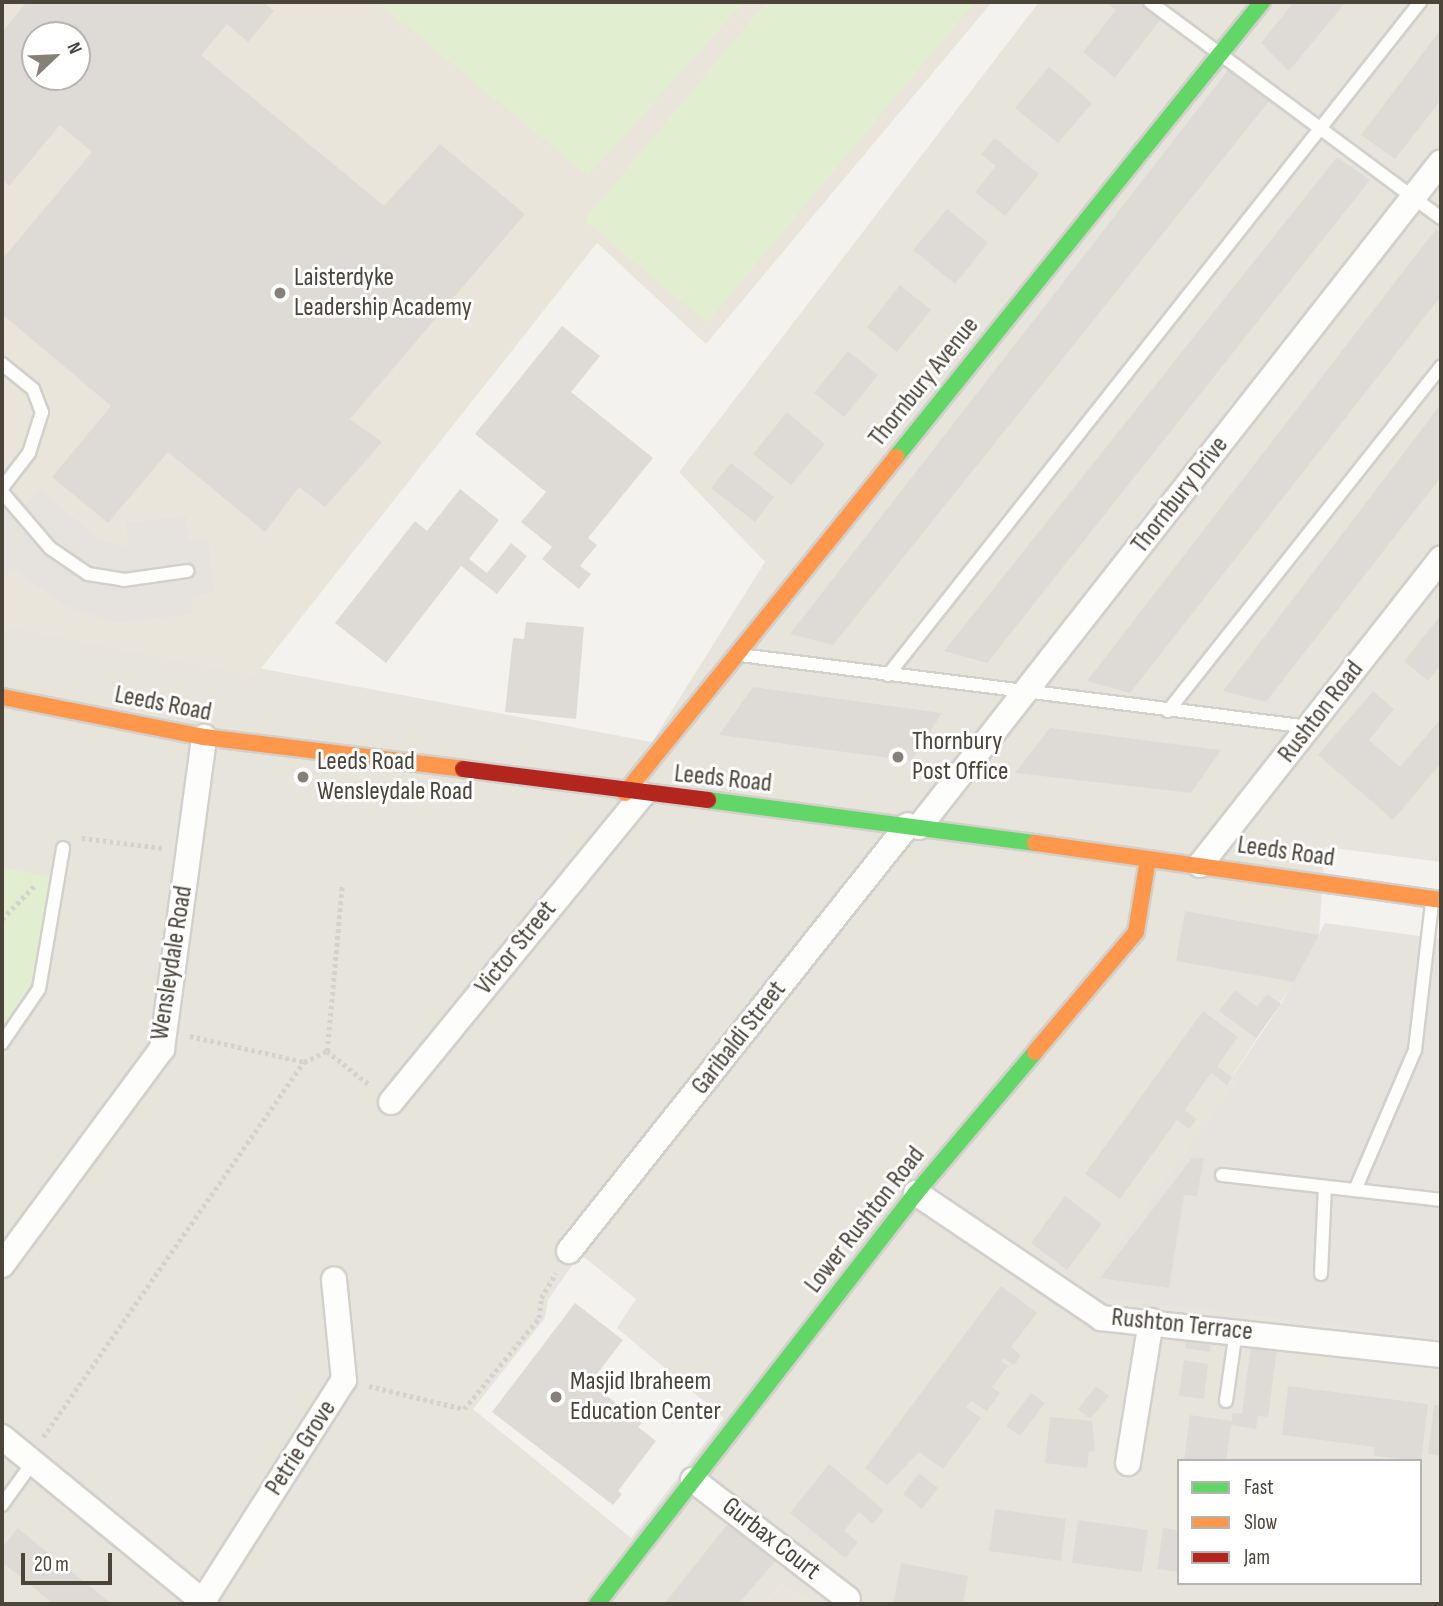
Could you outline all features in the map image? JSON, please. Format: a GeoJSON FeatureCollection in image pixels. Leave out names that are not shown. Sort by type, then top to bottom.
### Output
{"type":"FeatureCollection","features":[{"type":"Feature","properties":{"kind":"main road","name":"Thornbury Avenue"},"geometry":{"type":"LineString","coordinates":[[634,794],[736,654],[1262,2]]}},
{"type":"Feature","properties":{"kind":"main road","name":"Leeds Road"},"geometry":{"type":"LineString","coordinates":[[2,697],[204,737],[634,794],[914,826],[1437,900]]}},
{"type":"Feature","properties":{"kind":"main road","name":"Lower Rushton Road"},"geometry":{"type":"LineString","coordinates":[[597,1604],[916,1193],[1136,932],[1148,859]]}},
{"type":"Feature","properties":{"kind":"street","name":"Thornbury Drive"},"geometry":{"type":"LineString","coordinates":[[914,826],[1023,694],[1441,162]]}},
{"type":"Feature","properties":{"kind":"street","name":"Rushton Road"},"geometry":{"type":"LineString","coordinates":[[1200,865],[1441,559]]}},
{"type":"Feature","properties":{"kind":"street","name":"Wensleydale Road"},"geometry":{"type":"LineString","coordinates":[[2,1265],[162,1049],[204,737]]}},
{"type":"Feature","properties":{"kind":"street","name":"Victor Street"},"geometry":{"type":"LineString","coordinates":[[391,1102],[634,794]]}},
{"type":"Feature","properties":{"kind":"street","name":"Garibaldi Street"},"geometry":{"type":"LineString","coordinates":[[569,1251],[914,826]]}},
{"type":"Feature","properties":{"kind":"street","name":"Rushton Terrace"},"geometry":{"type":"LineString","coordinates":[[916,1193],[1101,1318],[1152,1321],[1441,1355]]}},
{"type":"Feature","properties":{"kind":"street","name":"Petrie Grove"},"geometry":{"type":"LineString","coordinates":[[204,1603],[344,1380],[334,1279]]}},
{"type":"Feature","properties":{"kind":"street"},"geometry":{"type":"LineString","coordinates":[[1128,1463],[1152,1321]]}},
{"type":"Feature","properties":{"kind":"street"},"geometry":{"type":"LineString","coordinates":[[2,1437],[204,1603]]}},
{"type":"Feature","properties":{"kind":"street","name":"Gurbax Court"},"geometry":{"type":"LineString","coordinates":[[693,1479],[848,1602]]}},
{"type":"Feature","properties":{"kind":"lane"},"geometry":{"type":"LineString","coordinates":[[1150,2],[1441,218]]}},
{"type":"Feature","properties":{"kind":"lane"},"geometry":{"type":"LineString","coordinates":[[888,676],[1420,2]]}},
{"type":"Feature","properties":{"kind":"lane"},"geometry":{"type":"LineString","coordinates":[[2,364],[33,389],[42,412],[29,453],[2,490],[50,548],[88,574],[124,580],[187,571]]}},
{"type":"Feature","properties":{"kind":"lane"},"geometry":{"type":"LineString","coordinates":[[1168,710],[1441,366]]}},
{"type":"Feature","properties":{"kind":"lane"},"geometry":{"type":"LineString","coordinates":[[736,654],[1023,694],[1309,727]]}},
{"type":"Feature","properties":{"kind":"lane"},"geometry":{"type":"LineString","coordinates":[[2,1043],[39,989],[63,848]]}},
{"type":"Feature","properties":{"kind":"lane"},"geometry":{"type":"LineString","coordinates":[[1355,1191],[1415,1050],[1437,900]]}},
{"type":"Feature","properties":{"kind":"lane"},"geometry":{"type":"LineString","coordinates":[[1222,1175],[1441,1200]]}},
{"type":"Feature","properties":{"kind":"lane"},"geometry":{"type":"LineString","coordinates":[[1321,1274],[1325,1187]]}},
{"type":"Feature","properties":{"kind":"lane"},"geometry":{"type":"LineString","coordinates":[[1226,1401],[1236,1331]]}},
{"type":"Feature","properties":{"kind":"lane"},"geometry":{"type":"LineString","coordinates":[[2,1505],[31,1461]]}},
{"type":"Feature","properties":{"kind":"path"},"geometry":{"type":"LineString","coordinates":[[2,919],[14,911],[72,837],[189,850]]}},
{"type":"Feature","properties":{"kind":"path"},"geometry":{"type":"LineString","coordinates":[[327,1051],[342,887]]}},
{"type":"Feature","properties":{"kind":"path"},"geometry":{"type":"LineString","coordinates":[[165,1030],[304,1062]]}},
{"type":"Feature","properties":{"kind":"path"},"geometry":{"type":"LineString","coordinates":[[327,1051],[391,1102]]}},
{"type":"Feature","properties":{"kind":"path"},"geometry":{"type":"LineString","coordinates":[[31,1461],[304,1062],[327,1051]]}},
{"type":"Feature","properties":{"kind":"path"},"geometry":{"type":"LineString","coordinates":[[344,1380],[464,1409],[539,1318],[541,1298],[569,1251]]}},
{"type":"Feature","properties":{"kind":"shaded area","name":"Laisterdyke Leadership Academy"},"geometry":{"type":"Polygon","coordinates":[[[2,2],[992,2],[706,344],[597,243],[255,676],[2,626],[2,2]]]}},
{"type":"Feature","properties":{"kind":"shaded area"},"geometry":{"type":"Polygon","coordinates":[[[1039,2],[1441,2],[1441,862],[1325,847],[1319,935],[1294,982],[1233,1075],[1237,1079],[1083,1296],[1441,1339],[1441,1604],[812,1604],[781,1584],[765,1604],[2,1604],[2,620],[652,742],[765,562],[679,472],[1039,2]],[[580,1254],[548,1300],[545,1318],[473,1409],[631,1538],[724,1418],[617,1328],[636,1299],[580,1254]]]}},
{"type":"Feature","properties":{"kind":"shaded area"},"geometry":{"type":"Polygon","coordinates":[[[40,489],[100,540],[129,546],[126,523],[186,516],[188,541],[208,539],[214,592],[193,597],[192,614],[117,623],[67,607],[13,569],[2,579],[2,512],[25,507],[40,489]]]}},
{"type":"Feature","properties":{"kind":"shaded area"},"geometry":{"type":"Polygon","coordinates":[[[1325,923],[1441,939],[1441,1339],[1082,1296],[1237,1079],[1233,1076],[1281,1004],[1325,923]]]}},
{"type":"Feature","properties":{"kind":"shaded area"},"geometry":{"type":"Polygon","coordinates":[[[781,1584],[812,1604],[765,1604],[781,1584]]]}},
{"type":"Feature","properties":{"kind":"green space"},"geometry":{"type":"Polygon","coordinates":[[[377,2],[744,2],[588,176],[377,2]]]}},
{"type":"Feature","properties":{"kind":"green space"},"geometry":{"type":"Polygon","coordinates":[[[766,2],[975,2],[707,323],[584,220],[766,2]]]}},
{"type":"Feature","properties":{"kind":"green space"},"geometry":{"type":"Polygon","coordinates":[[[2,868],[54,877],[33,989],[2,1033],[2,868]]]}},
{"type":"Feature","properties":{"kind":"building"},"geometry":{"type":"Polygon","coordinates":[[[27,2],[263,2],[274,11],[248,42],[227,24],[201,55],[384,206],[440,144],[525,214],[350,419],[382,442],[325,507],[299,487],[265,532],[168,452],[108,523],[52,477],[111,406],[2,314],[2,253],[5,256],[92,152],[60,125],[9,186],[2,180],[2,32],[27,2]]]}},
{"type":"Feature","properties":{"kind":"building"},"geometry":{"type":"Polygon","coordinates":[[[1106,2],[1138,2],[1160,20],[1115,78],[1083,52],[1116,10],[1106,2]]]}},
{"type":"Feature","properties":{"kind":"building"},"geometry":{"type":"Polygon","coordinates":[[[1294,2],[1346,2],[1289,71],[1261,43],[1294,2]]]}},
{"type":"Feature","properties":{"kind":"building"},"geometry":{"type":"Polygon","coordinates":[[[1441,29],[1441,100],[1395,159],[1361,135],[1441,29]]]}},
{"type":"Feature","properties":{"kind":"building"},"geometry":{"type":"Polygon","coordinates":[[[1049,67],[1092,103],[1058,143],[1015,108],[1049,67]]]}},
{"type":"Feature","properties":{"kind":"building"},"geometry":{"type":"Polygon","coordinates":[[[1229,69],[1270,100],[833,645],[790,634],[1229,69]]]}},
{"type":"Feature","properties":{"kind":"building"},"geometry":{"type":"Polygon","coordinates":[[[995,138],[1039,174],[1005,216],[975,192],[996,166],[981,154],[995,138]]]}},
{"type":"Feature","properties":{"kind":"building"},"geometry":{"type":"Polygon","coordinates":[[[1337,157],[1370,180],[987,663],[944,651],[1337,157]]]}},
{"type":"Feature","properties":{"kind":"building"},"geometry":{"type":"Polygon","coordinates":[[[947,209],[988,243],[955,284],[913,250],[947,209]]]}},
{"type":"Feature","properties":{"kind":"building"},"geometry":{"type":"Polygon","coordinates":[[[1436,229],[1441,233],[1441,296],[1130,693],[1087,681],[1436,229]]]}},
{"type":"Feature","properties":{"kind":"building"},"geometry":{"type":"Polygon","coordinates":[[[900,285],[931,310],[897,352],[867,327],[900,285]]]}},
{"type":"Feature","properties":{"kind":"building"},"geometry":{"type":"Polygon","coordinates":[[[562,326],[600,356],[571,392],[653,458],[588,538],[597,545],[580,566],[591,574],[579,589],[542,559],[552,547],[521,522],[546,492],[475,434],[562,326]]]}},
{"type":"Feature","properties":{"kind":"building"},"geometry":{"type":"Polygon","coordinates":[[[848,351],[878,375],[844,417],[814,393],[848,351]]]}},
{"type":"Feature","properties":{"kind":"building"},"geometry":{"type":"Polygon","coordinates":[[[1441,404],[1441,477],[1266,702],[1223,691],[1441,404]]]}},
{"type":"Feature","properties":{"kind":"building"},"geometry":{"type":"Polygon","coordinates":[[[787,412],[825,444],[791,485],[753,454],[787,412]]]}},
{"type":"Feature","properties":{"kind":"building"},"geometry":{"type":"Polygon","coordinates":[[[731,463],[774,497],[755,522],[711,488],[731,463]]]}},
{"type":"Feature","properties":{"kind":"building"},"geometry":{"type":"Polygon","coordinates":[[[460,489],[499,520],[469,559],[487,573],[511,543],[527,556],[497,594],[461,566],[386,663],[335,623],[415,521],[427,531],[460,489]]]}},
{"type":"Feature","properties":{"kind":"building"},"geometry":{"type":"Polygon","coordinates":[[[1441,615],[1441,665],[1428,681],[1404,661],[1441,615]]]}},
{"type":"Feature","properties":{"kind":"building"},"geometry":{"type":"Polygon","coordinates":[[[526,622],[584,627],[576,719],[505,712],[513,638],[524,639],[526,622]]]}},
{"type":"Feature","properties":{"kind":"building"},"geometry":{"type":"Polygon","coordinates":[[[753,687],[942,713],[911,761],[719,735],[753,687]]]}},
{"type":"Feature","properties":{"kind":"building"},"geometry":{"type":"Polygon","coordinates":[[[1373,691],[1394,709],[1369,740],[1400,767],[1441,719],[1441,763],[1393,820],[1318,755],[1373,691]]]}},
{"type":"Feature","properties":{"kind":"building"},"geometry":{"type":"Polygon","coordinates":[[[1050,728],[1221,750],[1191,793],[1015,773],[1050,728]]]}},
{"type":"Feature","properties":{"kind":"building"},"geometry":{"type":"Polygon","coordinates":[[[1185,911],[1319,935],[1294,982],[1176,961],[1185,911]]]}},
{"type":"Feature","properties":{"kind":"building"},"geometry":{"type":"Polygon","coordinates":[[[1235,990],[1257,1007],[1267,994],[1281,1004],[1256,1038],[1219,1011],[1235,990]]]}},
{"type":"Feature","properties":{"kind":"building"},"geometry":{"type":"Polygon","coordinates":[[[1203,1011],[1238,1037],[1217,1066],[1232,1077],[1227,1085],[1211,1073],[1185,1110],[1197,1119],[1189,1129],[1177,1120],[1120,1199],[1085,1174],[1203,1011]]]}},
{"type":"Feature","properties":{"kind":"building"},"geometry":{"type":"Polygon","coordinates":[[[1192,1158],[1204,1158],[1197,1196],[1184,1195],[1169,1288],[1100,1278],[1192,1158]]]}},
{"type":"Feature","properties":{"kind":"building"},"geometry":{"type":"Polygon","coordinates":[[[1065,1196],[1102,1224],[1067,1270],[1031,1243],[1065,1196]]]}},
{"type":"Feature","properties":{"kind":"building"},"geometry":{"type":"Polygon","coordinates":[[[1001,1286],[1037,1313],[1011,1347],[1021,1355],[1014,1365],[1003,1358],[1001,1361],[1008,1366],[992,1387],[1000,1393],[987,1411],[971,1401],[966,1407],[981,1418],[943,1469],[919,1452],[887,1485],[865,1468],[1001,1286]]]}},
{"type":"Feature","properties":{"kind":"building","name":"Masjid Ibraheem Education Center"},"geometry":{"type":"Polygon","coordinates":[[[575,1303],[623,1340],[590,1383],[642,1423],[638,1427],[656,1441],[618,1491],[622,1494],[613,1505],[492,1412],[575,1303]]]}},
{"type":"Feature","properties":{"kind":"building"},"geometry":{"type":"Polygon","coordinates":[[[1187,1336],[1211,1340],[1210,1352],[1185,1348],[1187,1336]]]}},
{"type":"Feature","properties":{"kind":"building"},"geometry":{"type":"Polygon","coordinates":[[[1251,1345],[1277,1349],[1268,1417],[1258,1416],[1256,1429],[1231,1425],[1226,1459],[1184,1459],[1190,1415],[1232,1421],[1232,1413],[1242,1414],[1251,1345]]]}},
{"type":"Feature","properties":{"kind":"building"},"geometry":{"type":"Polygon","coordinates":[[[1184,1360],[1208,1364],[1204,1399],[1179,1396],[1184,1360]]]}},
{"type":"Feature","properties":{"kind":"building"},"geometry":{"type":"Polygon","coordinates":[[[1096,1386],[1109,1396],[1090,1419],[1078,1409],[1096,1386]]]}},
{"type":"Feature","properties":{"kind":"building"},"geometry":{"type":"Polygon","coordinates":[[[1288,1386],[1428,1404],[1421,1459],[1374,1456],[1375,1447],[1282,1435],[1288,1386]]]}},
{"type":"Feature","properties":{"kind":"building"},"geometry":{"type":"Polygon","coordinates":[[[1031,1393],[1045,1403],[1020,1436],[1006,1426],[1031,1393]]]}},
{"type":"Feature","properties":{"kind":"building"},"geometry":{"type":"Polygon","coordinates":[[[1434,1405],[1441,1405],[1441,1455],[1428,1454],[1434,1405]]]}},
{"type":"Feature","properties":{"kind":"building"},"geometry":{"type":"Polygon","coordinates":[[[1050,1417],[1092,1421],[1095,1452],[1089,1451],[1087,1468],[1045,1463],[1050,1417]]]}},
{"type":"Feature","properties":{"kind":"building"},"geometry":{"type":"Polygon","coordinates":[[[829,1464],[884,1510],[873,1524],[859,1512],[844,1531],[858,1542],[845,1558],[790,1513],[829,1464]]]}},
{"type":"Feature","properties":{"kind":"building"},"geometry":{"type":"Polygon","coordinates":[[[919,1473],[938,1488],[922,1509],[903,1494],[919,1473]]]}},
{"type":"Feature","properties":{"kind":"building"},"geometry":{"type":"Polygon","coordinates":[[[995,1509],[1066,1519],[1061,1561],[989,1551],[995,1509]]]}},
{"type":"Feature","properties":{"kind":"building"},"geometry":{"type":"Polygon","coordinates":[[[731,1520],[778,1558],[738,1604],[664,1604],[731,1520]]]}},
{"type":"Feature","properties":{"kind":"building"},"geometry":{"type":"Polygon","coordinates":[[[1078,1520],[1148,1530],[1142,1572],[1072,1563],[1078,1520]]]}},
{"type":"Feature","properties":{"kind":"building"},"geometry":{"type":"Polygon","coordinates":[[[18,1528],[112,1604],[53,1604],[2,1562],[2,1548],[18,1528]]]}},
{"type":"Feature","properties":{"kind":"building"},"geometry":{"type":"Polygon","coordinates":[[[1163,1528],[1177,1530],[1177,1572],[1157,1569],[1163,1528]]]}},
{"type":"Feature","properties":{"kind":"building"},"geometry":{"type":"Polygon","coordinates":[[[901,1563],[968,1576],[963,1604],[893,1604],[901,1563]]]}},
{"type":"Feature","properties":{"kind":"traffic: fast"},"geometry":{"type":"LineString","coordinates":[[896,457],[1262,2]]}},
{"type":"Feature","properties":{"kind":"traffic: fast"},"geometry":{"type":"LineString","coordinates":[[708,800],[1035,843]]}},
{"type":"Feature","properties":{"kind":"traffic: fast"},"geometry":{"type":"LineString","coordinates":[[597,1604],[916,1193],[1035,1052]]}},
{"type":"Feature","properties":{"kind":"traffic: slow"},"geometry":{"type":"LineString","coordinates":[[625,793],[896,457]]}},
{"type":"Feature","properties":{"kind":"traffic: slow"},"geometry":{"type":"LineString","coordinates":[[2,697],[204,737],[463,769]]}},
{"type":"Feature","properties":{"kind":"traffic: slow"},"geometry":{"type":"LineString","coordinates":[[1035,843],[1441,900]]}},
{"type":"Feature","properties":{"kind":"traffic: slow"},"geometry":{"type":"LineString","coordinates":[[1035,1052],[1136,932],[1148,859]]}},
{"type":"Feature","properties":{"kind":"traffic: jam"},"geometry":{"type":"LineString","coordinates":[[463,769],[708,800]]}},
{"type":"Feature","properties":{"kind":"place","name":"Laisterdyke Leadership Academy"},"geometry":{"type":"Point","coordinates":[280,293]}},
{"type":"Feature","properties":{"kind":"place","name":"Thornbury Post Office"},"geometry":{"type":"Point","coordinates":[898,757]}},
{"type":"Feature","properties":{"kind":"place","name":"Leeds Road Wensleydale Road"},"geometry":{"type":"Point","coordinates":[303,777]}},
{"type":"Feature","properties":{"kind":"place","name":"Masjid Ibraheem Education Center"},"geometry":{"type":"Point","coordinates":[556,1397]}}]}
